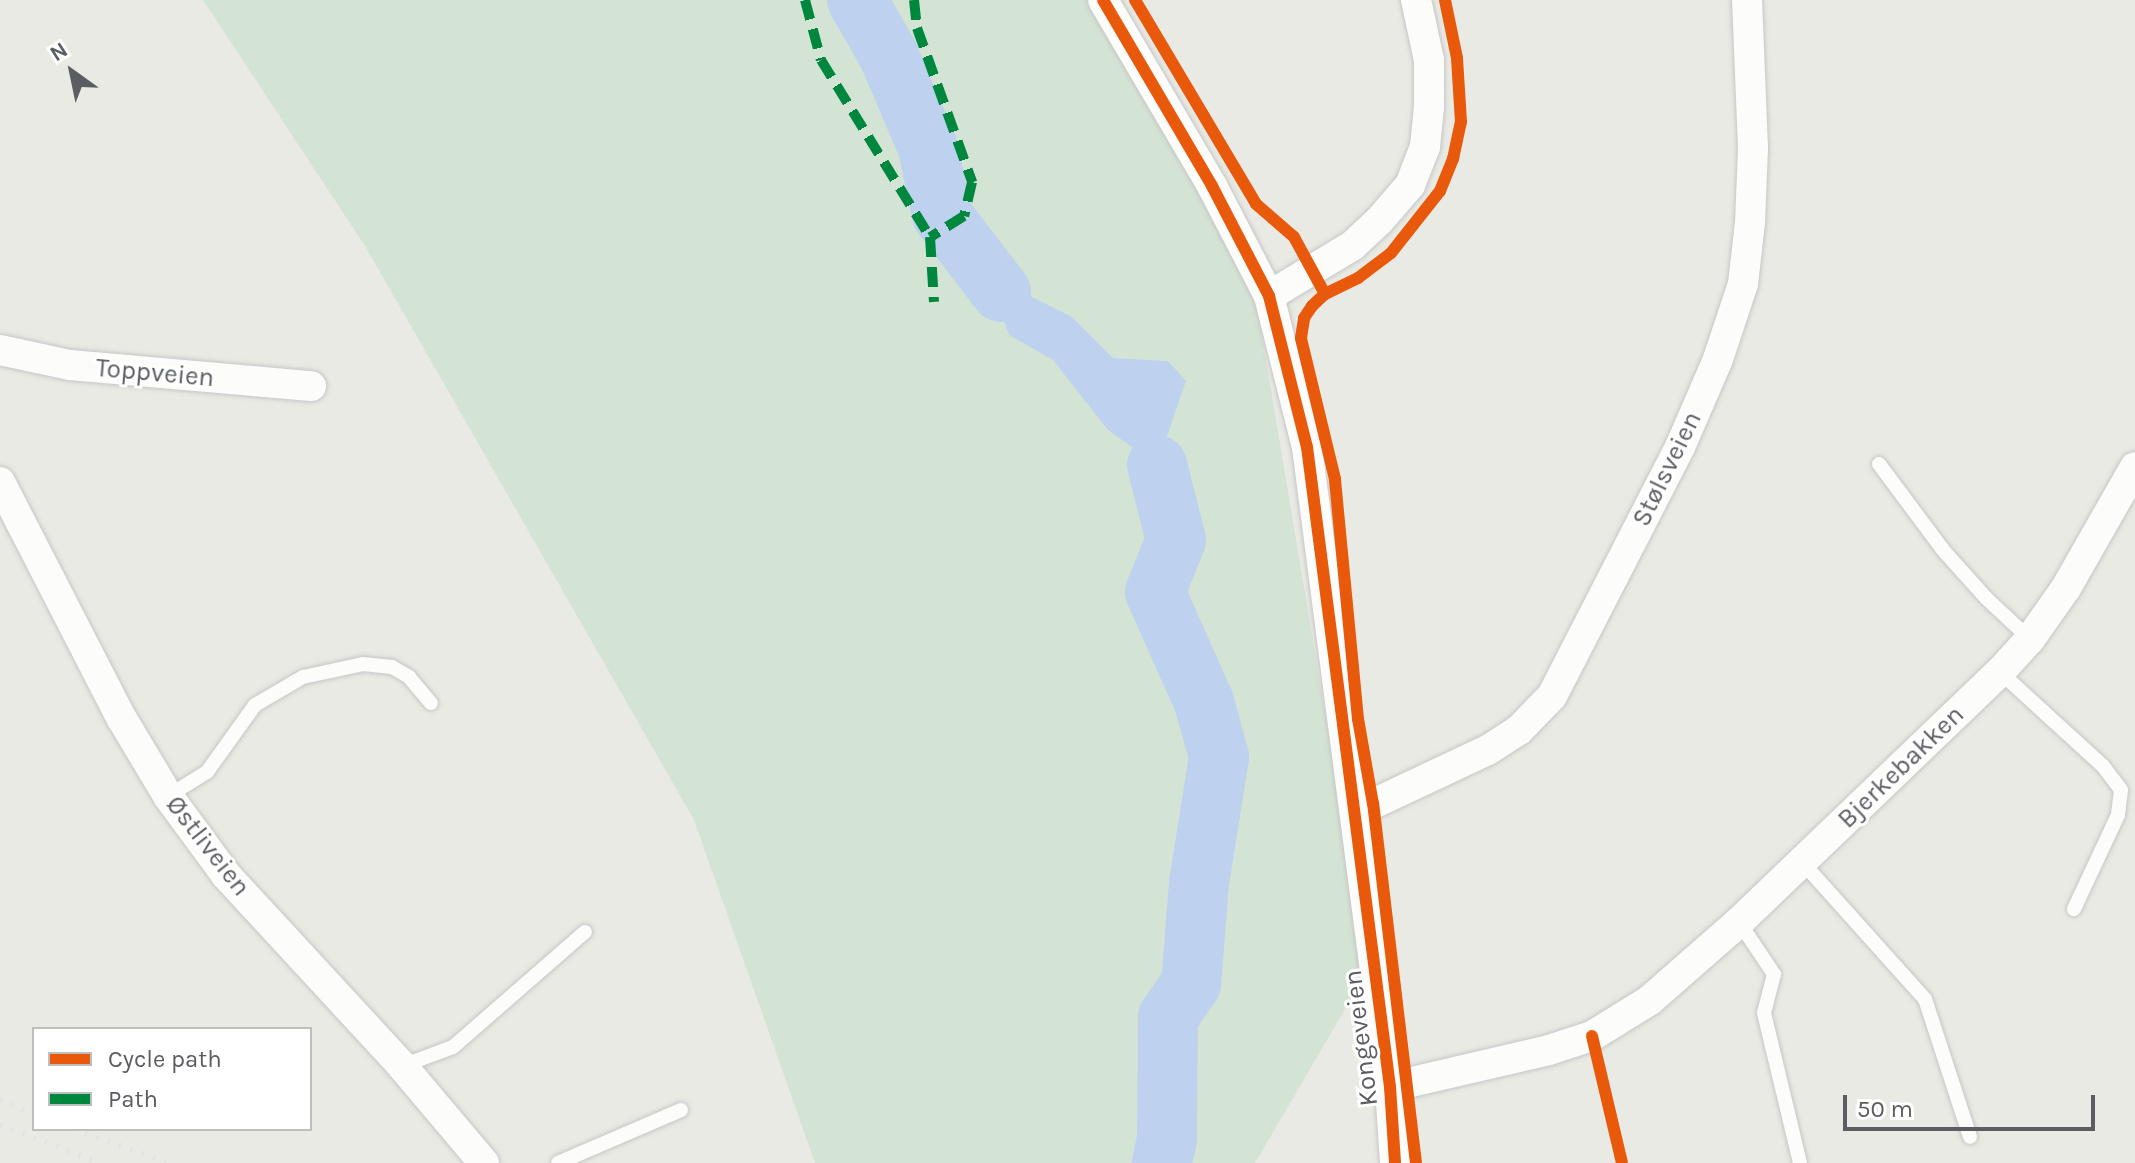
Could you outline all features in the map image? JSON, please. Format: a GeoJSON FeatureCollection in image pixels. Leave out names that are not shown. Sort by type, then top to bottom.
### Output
{"type":"FeatureCollection","features":[{"type":"Feature","properties":{"kind":"street","name":"Kongeveien"},"geometry":{"type":"LineString","coordinates":[[1103,0],[1212,186],[1269,296],[1307,447],[1390,1087],[1395,1163]]}},
{"type":"Feature","properties":{"kind":"street"},"geometry":{"type":"LineString","coordinates":[[1269,296],[1352,246],[1410,185],[1425,147],[1429,107],[1429,60],[1416,0]]}},
{"type":"Feature","properties":{"kind":"street","name":"Stølsveien"},"geometry":{"type":"LineString","coordinates":[[1354,809],[1373,804],[1488,750],[1519,730],[1552,696],[1680,447],[1718,359],[1743,284],[1750,223],[1753,148],[1747,0]]}},
{"type":"Feature","properties":{"kind":"street","name":"Toppveien"},"geometry":{"type":"LineString","coordinates":[[0,350],[70,365],[311,386]]}},
{"type":"Feature","properties":{"kind":"street","name":"Bjerkebakken"},"geometry":{"type":"LineString","coordinates":[[1390,1087],[1549,1050],[1592,1036],[1650,1000],[1739,922],[2000,672],[2030,639],[2066,588],[2135,467]]}},
{"type":"Feature","properties":{"kind":"street","name":"Østliveien"},"geometry":{"type":"LineString","coordinates":[[0,482],[122,719],[168,796],[226,875],[402,1066],[484,1163]]}},
{"type":"Feature","properties":{"kind":"lane"},"geometry":{"type":"LineString","coordinates":[[1879,464],[1943,550],[1986,598],[2030,639]]}},
{"type":"Feature","properties":{"kind":"lane"},"geometry":{"type":"LineString","coordinates":[[168,796],[207,772],[255,705],[303,677],[363,664],[392,667],[409,677],[431,703]]}},
{"type":"Feature","properties":{"kind":"lane"},"geometry":{"type":"LineString","coordinates":[[2000,672],[2103,766],[2121,790],[2118,815],[2074,909]]}},
{"type":"Feature","properties":{"kind":"lane"},"geometry":{"type":"LineString","coordinates":[[1802,862],[1925,999],[1970,1137]]}},
{"type":"Feature","properties":{"kind":"lane"},"geometry":{"type":"LineString","coordinates":[[1739,922],[1774,974],[1764,1013],[1800,1163]]}},
{"type":"Feature","properties":{"kind":"lane"},"geometry":{"type":"LineString","coordinates":[[402,1066],[453,1047],[585,932]]}},
{"type":"Feature","properties":{"kind":"lane"},"geometry":{"type":"LineString","coordinates":[[558,1163],[681,1110]]}},
{"type":"Feature","properties":{"kind":"green space"},"geometry":{"type":"Polygon","coordinates":[[[203,0],[1122,0],[1178,112],[1247,219],[1255,294],[1368,970],[1255,1163],[815,1163],[694,820],[365,246],[203,0]]]}},
{"type":"Feature","properties":{"kind":"water"},"geometry":{"type":"Polygon","coordinates":[[[1008,285],[1072,317],[1113,358],[1168,361],[1186,381],[1157,465],[1108,430],[1053,360],[1009,335],[995,297],[1008,285]]]}},
{"type":"Feature","properties":{"kind":"waterway"},"geometry":{"type":"LineString","coordinates":[[857,0],[888,54],[928,148],[942,215],[1001,292]]}},
{"type":"Feature","properties":{"kind":"waterway"},"geometry":{"type":"LineString","coordinates":[[1157,465],[1176,540],[1155,592],[1204,702],[1219,757],[1199,883],[1191,984],[1168,1017],[1167,1139],[1162,1163]]}},
{"type":"Feature","properties":{"kind":"railway"},"geometry":{"type":"LineString","coordinates":[[0,1100],[32,1113]]}},
{"type":"Feature","properties":{"kind":"railway"},"geometry":{"type":"LineString","coordinates":[[0,1125],[101,1163]]}},
{"type":"Feature","properties":{"kind":"railway"},"geometry":{"type":"LineString","coordinates":[[80,1131],[168,1163]]}},
{"type":"Feature","properties":{"kind":"marked path"},"geometry":{"type":"LineString","coordinates":[[805,0],[821,60],[930,237],[934,302]]}},
{"type":"Feature","properties":{"kind":"marked path"},"geometry":{"type":"LineString","coordinates":[[914,0],[917,28],[972,182],[964,216],[930,237]]}},
{"type":"Feature","properties":{"kind":"cycle path"},"geometry":{"type":"LineString","coordinates":[[1103,0],[1212,186],[1269,296],[1307,447],[1390,1087],[1395,1163]]}},
{"type":"Feature","properties":{"kind":"cycle path"},"geometry":{"type":"LineString","coordinates":[[1135,0],[1256,204],[1294,237],[1325,294]]}},
{"type":"Feature","properties":{"kind":"cycle path"},"geometry":{"type":"LineString","coordinates":[[1416,1163],[1373,804],[1358,719],[1335,479],[1301,338],[1304,318],[1312,306],[1325,294],[1358,278],[1391,253],[1440,191],[1453,159],[1461,122],[1457,58],[1445,0]]}},
{"type":"Feature","properties":{"kind":"cycle path"},"geometry":{"type":"LineString","coordinates":[[1592,1036],[1622,1163]]}}]}
